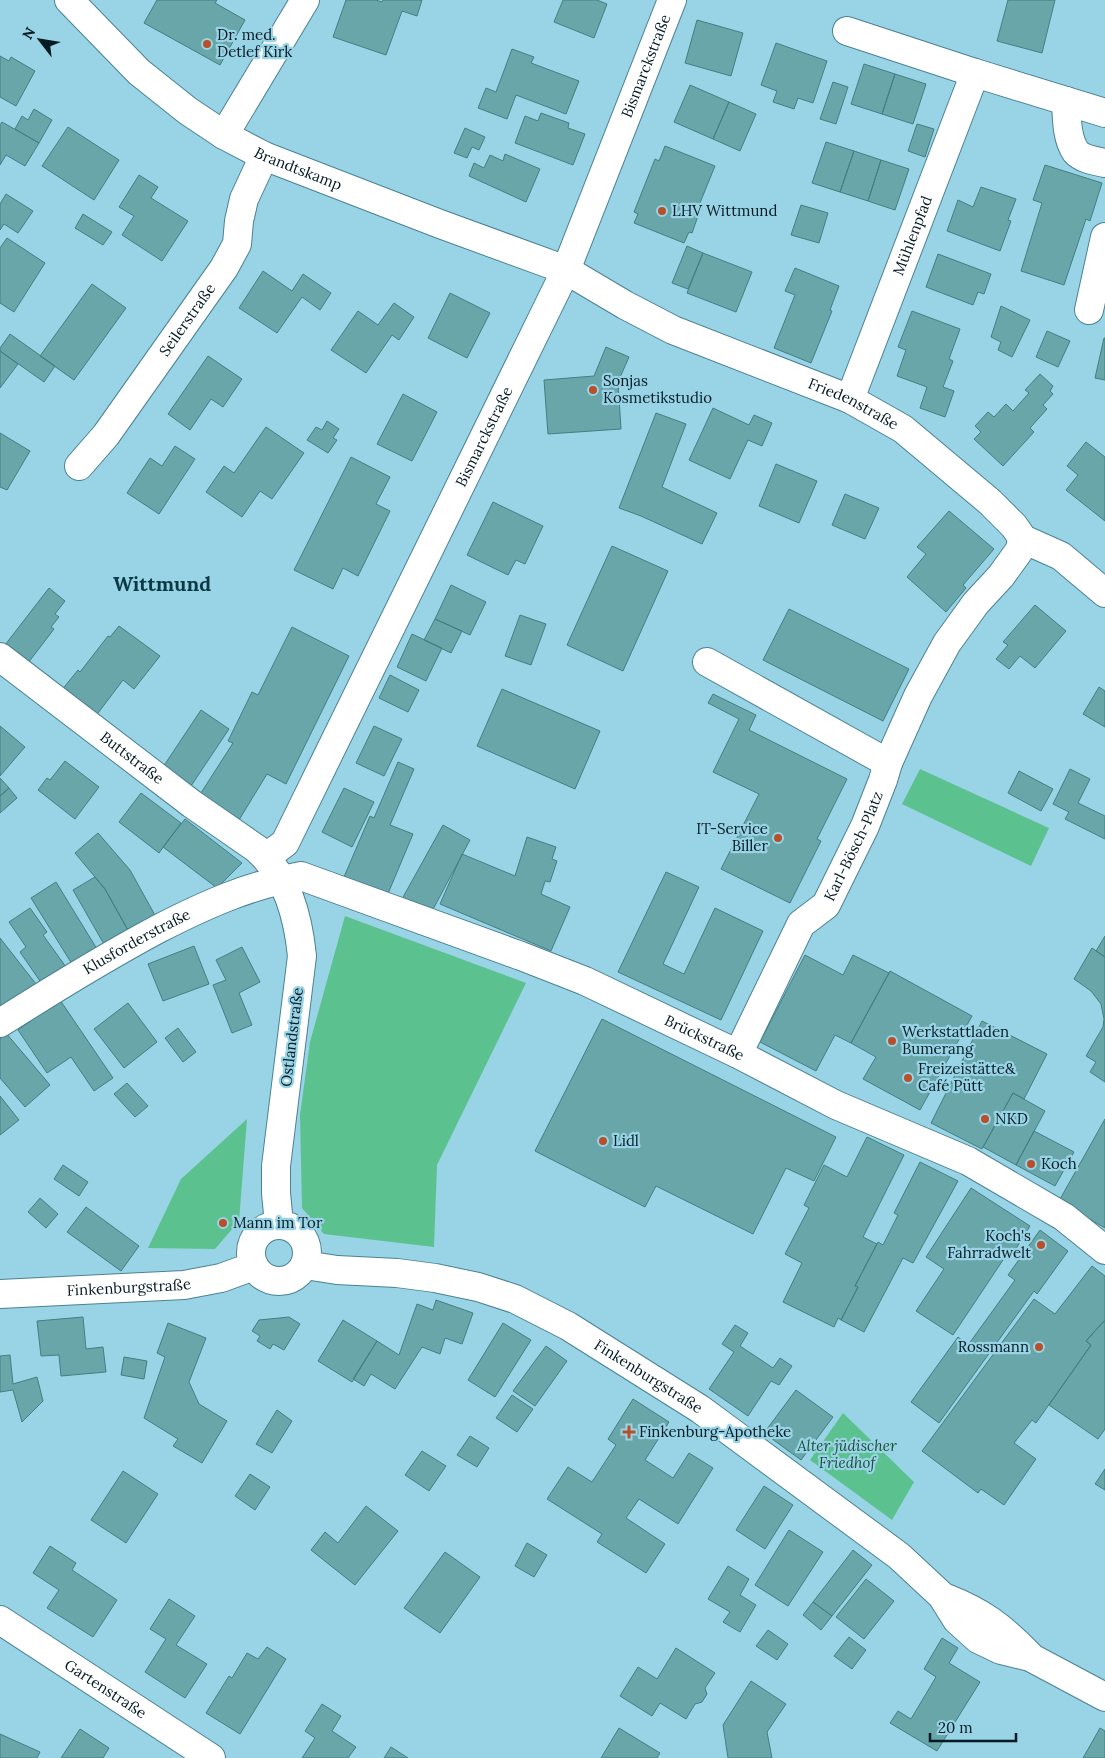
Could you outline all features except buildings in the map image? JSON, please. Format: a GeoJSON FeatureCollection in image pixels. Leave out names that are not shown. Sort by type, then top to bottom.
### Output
{"type":"FeatureCollection","features":[{"type":"Feature","properties":{"kind":"street","name":"Brandtskamp"},"geometry":{"type":"LineString","coordinates":[[69,0],[139,72],[188,111],[224,135],[264,156],[566,270]]}},
{"type":"Feature","properties":{"kind":"street"},"geometry":{"type":"LineString","coordinates":[[224,135],[305,0]]}},
{"type":"Feature","properties":{"kind":"street","name":"Bismarckstraße"},"geometry":{"type":"LineString","coordinates":[[266,857],[285,843],[566,270],[672,0]]}},
{"type":"Feature","properties":{"kind":"street"},"geometry":{"type":"LineString","coordinates":[[847,31],[1105,113]]}},
{"type":"Feature","properties":{"kind":"street","name":"Mühlenpfad"},"geometry":{"type":"LineString","coordinates":[[850,399],[975,73]]}},
{"type":"Feature","properties":{"kind":"street"},"geometry":{"type":"LineString","coordinates":[[1066,101],[1069,134],[1076,152],[1085,158],[1105,163]]}},
{"type":"Feature","properties":{"kind":"street","name":"Seilerstraße"},"geometry":{"type":"LineString","coordinates":[[79,466],[106,435],[224,268],[237,244],[239,221],[244,199],[264,156]]}},
{"type":"Feature","properties":{"kind":"street"},"geometry":{"type":"LineString","coordinates":[[1089,310],[1105,237]]}},
{"type":"Feature","properties":{"kind":"street","name":"Friedenstraße"},"geometry":{"type":"LineString","coordinates":[[566,270],[625,305],[673,330],[850,399],[904,429],[990,502],[1014,526],[1023,539],[1061,556],[1105,593]]}},
{"type":"Feature","properties":{"kind":"street","name":"Karl-Bösch-Platz"},"geometry":{"type":"LineString","coordinates":[[738,1054],[801,924],[826,905],[865,826],[888,762],[918,696],[947,642],[1019,551],[1023,539]]}},
{"type":"Feature","properties":{"kind":"street","name":"Buttstraße"},"geometry":{"type":"LineString","coordinates":[[0,657],[184,798],[266,857]]}},
{"type":"Feature","properties":{"kind":"street"},"geometry":{"type":"LineString","coordinates":[[706,662],[888,762]]}},
{"type":"Feature","properties":{"kind":"street","name":"Ostlandstraße"},"geometry":{"type":"LineString","coordinates":[[266,857],[282,879],[290,897],[299,928],[302,956],[276,1166],[279,1224]]}},
{"type":"Feature","properties":{"kind":"street","name":"Brückstraße"},"geometry":{"type":"LineString","coordinates":[[282,879],[301,876],[585,981],[738,1054],[836,1104],[968,1161],[1064,1218],[1105,1250]]}},
{"type":"Feature","properties":{"kind":"street","name":"Klusforderstraße"},"geometry":{"type":"LineString","coordinates":[[0,1023],[115,952],[208,904],[282,879]]}},
{"type":"Feature","properties":{"kind":"street"},"geometry":{"type":"LineString","coordinates":[[279,1224],[296,1230],[304,1238],[307,1246],[305,1265],[291,1278],[284,1281],[274,1281],[262,1275],[254,1266],[250,1254],[255,1239],[268,1226],[279,1224]]}},
{"type":"Feature","properties":{"kind":"street","name":"Finkenburgstraße"},"geometry":{"type":"LineString","coordinates":[[305,1265],[337,1270],[397,1273],[435,1278],[478,1287],[515,1299],[568,1326],[700,1409],[899,1556],[942,1596],[957,1620],[978,1639],[1000,1650],[1030,1657],[1105,1697]]}},
{"type":"Feature","properties":{"kind":"street","name":"Finkenburgstraße"},"geometry":{"type":"LineString","coordinates":[[0,1294],[184,1285],[221,1278],[254,1266]]}},
{"type":"Feature","properties":{"kind":"street","name":"Gartenstraße"},"geometry":{"type":"LineString","coordinates":[[0,1620],[211,1758]]}},
{"type":"Feature","properties":{"kind":"green space"},"geometry":{"type":"Polygon","coordinates":[[[920,769],[1049,828],[1031,866],[902,804],[920,769]]]}},
{"type":"Feature","properties":{"kind":"green space"},"geometry":{"type":"Polygon","coordinates":[[[345,916],[526,983],[437,1165],[434,1247],[324,1234],[302,1208],[300,1115],[310,1042],[345,916]]]}},
{"type":"Feature","properties":{"kind":"green space"},"geometry":{"type":"Polygon","coordinates":[[[247,1119],[239,1221],[215,1249],[148,1248],[181,1179],[247,1119]]]}},
{"type":"Feature","properties":{"kind":"green space","name":"Alter jüdischer Friedhof"},"geometry":{"type":"Polygon","coordinates":[[[843,1413],[914,1482],[892,1520],[810,1460],[843,1413]]]}},
{"type":"Feature","properties":{"kind":"place","name":"Dr. med. Detlef Kirk"},"geometry":{"type":"Point","coordinates":[207,44]}},
{"type":"Feature","properties":{"kind":"place","name":"LHV Wittmund"},"geometry":{"type":"Point","coordinates":[662,211]}},
{"type":"Feature","properties":{"kind":"place","name":"Sonjas Kosmetikstudio"},"geometry":{"type":"Point","coordinates":[593,390]}},
{"type":"Feature","properties":{"kind":"place","name":"IT-Service Biller"},"geometry":{"type":"Point","coordinates":[778,838]}},
{"type":"Feature","properties":{"kind":"place","name":"Werkstattladen Bumerang"},"geometry":{"type":"Point","coordinates":[892,1041]}},
{"type":"Feature","properties":{"kind":"place","name":"Freizeistätte& Café Pütt"},"geometry":{"type":"Point","coordinates":[908,1078]}},
{"type":"Feature","properties":{"kind":"place","name":"NKD"},"geometry":{"type":"Point","coordinates":[985,1119]}},
{"type":"Feature","properties":{"kind":"place","name":"Lidl"},"geometry":{"type":"Point","coordinates":[603,1141]}},
{"type":"Feature","properties":{"kind":"place","name":"Koch"},"geometry":{"type":"Point","coordinates":[1031,1164]}},
{"type":"Feature","properties":{"kind":"place","name":"Mann im Tor"},"geometry":{"type":"Point","coordinates":[223,1223]}},
{"type":"Feature","properties":{"kind":"place","name":"Koch's Fahrradwelt"},"geometry":{"type":"Point","coordinates":[1041,1245]}},
{"type":"Feature","properties":{"kind":"place","name":"Rossmann"},"geometry":{"type":"Point","coordinates":[1039,1347]}},
{"type":"Feature","properties":{"kind":"place","name":"Finkenburg-Apotheke"},"geometry":{"type":"Point","coordinates":[629,1432]}},
{"type":"Feature","properties":{"kind":"district","name":"Wittmund"},"geometry":{"type":"Point","coordinates":[162,584]}}]}
